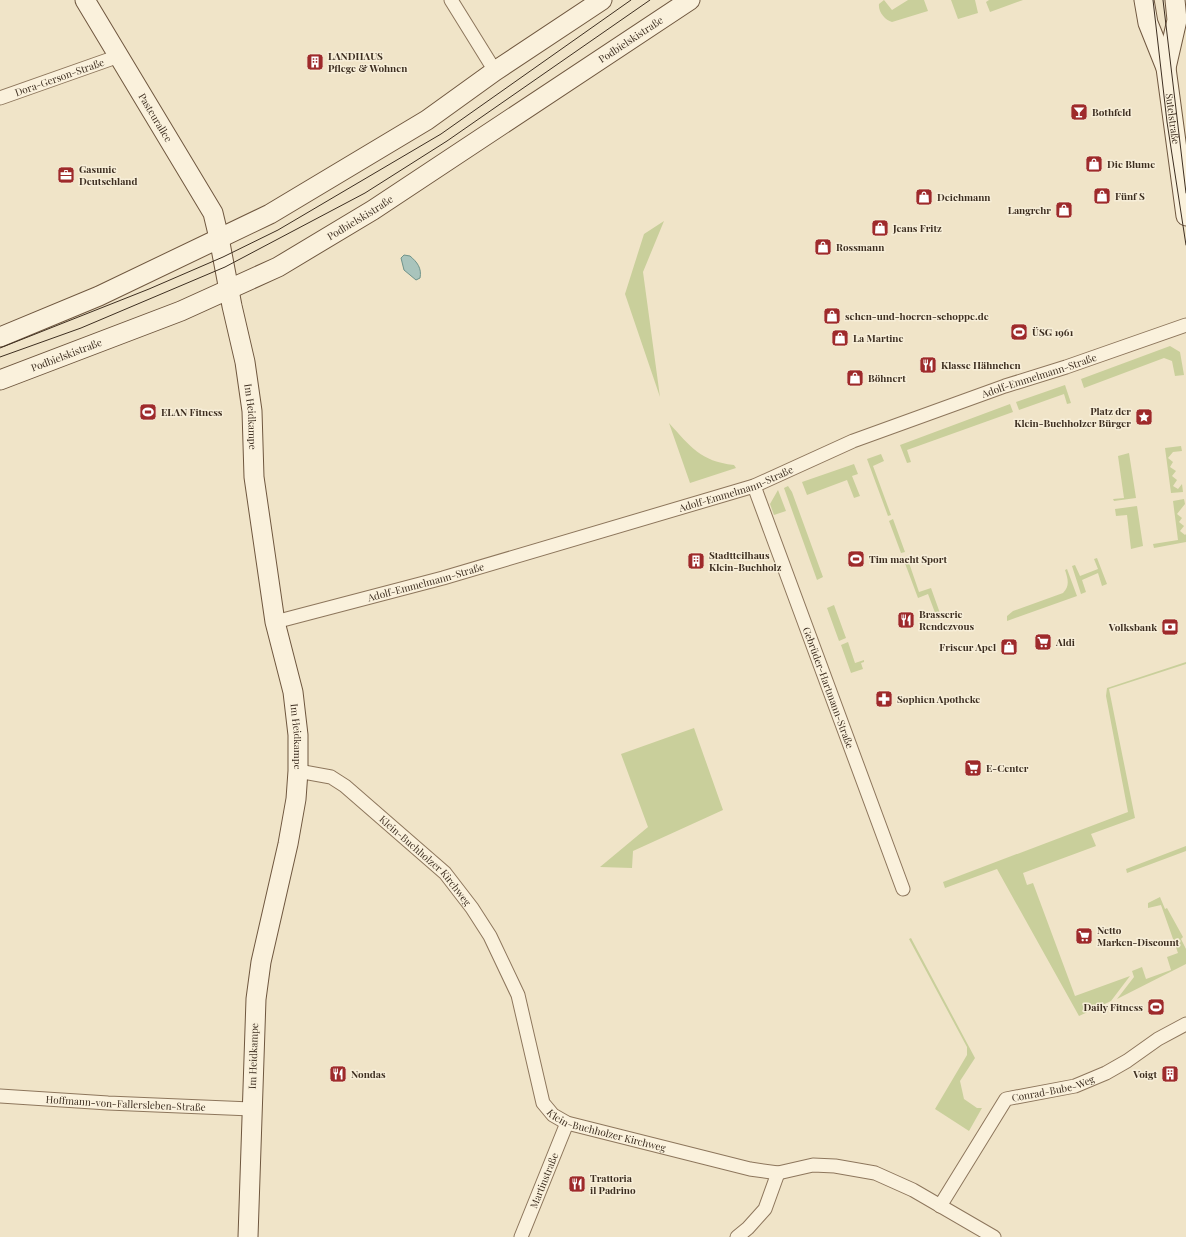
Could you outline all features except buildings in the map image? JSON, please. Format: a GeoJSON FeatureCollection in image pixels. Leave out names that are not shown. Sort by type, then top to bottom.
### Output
{"type":"FeatureCollection","features":[{"type":"Feature","properties":{"kind":"main road","name":"Pasteurallee"},"geometry":{"type":"LineString","coordinates":[[85,0],[208,204],[220,238]]}},
{"type":"Feature","properties":{"kind":"main road"},"geometry":{"type":"LineString","coordinates":[[0,337],[99,296],[270,214],[427,120],[495,71],[602,0]]}},
{"type":"Feature","properties":{"kind":"main road","name":"Podbielskistraße"},"geometry":{"type":"LineString","coordinates":[[0,380],[166,317],[278,267],[373,210],[690,0]]}},
{"type":"Feature","properties":{"kind":"main road","name":"Sutelstraße"},"geometry":{"type":"LineString","coordinates":[[1144,0],[1148,23],[1166,68],[1186,216]]}},
{"type":"Feature","properties":{"kind":"main road","name":"Sutelstraße"},"geometry":{"type":"LineString","coordinates":[[1166,68],[1177,20],[1175,0]]}},
{"type":"Feature","properties":{"kind":"main road","name":"Im Heidkampe"},"geometry":{"type":"LineString","coordinates":[[220,238],[229,290],[246,362],[252,411],[254,477],[275,622],[292,692],[298,735],[298,771],[288,844],[261,962],[256,1006],[251,1109],[248,1237]]}},
{"type":"Feature","properties":{"kind":"street"},"geometry":{"type":"LineString","coordinates":[[451,0],[495,71]]}},
{"type":"Feature","properties":{"kind":"street","name":"Dora-Gerson-Straße"},"geometry":{"type":"LineString","coordinates":[[0,98],[119,56]]}},
{"type":"Feature","properties":{"kind":"street","name":"Adolf-Emmelmann-Straße"},"geometry":{"type":"LineString","coordinates":[[275,622],[443,578],[754,486],[853,441],[1005,386],[1066,367],[1186,325]]}},
{"type":"Feature","properties":{"kind":"street","name":"Gebrüder-Hartmann-Straße"},"geometry":{"type":"LineString","coordinates":[[754,486],[902,889]]}},
{"type":"Feature","properties":{"kind":"street","name":"Klein-Buchholzer Kirchweg"},"geometry":{"type":"LineString","coordinates":[[298,771],[331,777],[345,786],[445,873],[472,908],[490,936],[518,995],[543,1103],[553,1114],[567,1123],[750,1169],[778,1173],[814,1165],[846,1167],[875,1173],[913,1190],[994,1237]]}},
{"type":"Feature","properties":{"kind":"street","name":"Conrad-Bube-Weg"},"geometry":{"type":"LineString","coordinates":[[940,1206],[1006,1099],[1075,1086],[1127,1061],[1158,1039],[1186,1024]]}},
{"type":"Feature","properties":{"kind":"street","name":"Hoffmann-von-Fallersleben-Straße"},"geometry":{"type":"LineString","coordinates":[[0,1096],[108,1103],[251,1109]]}},
{"type":"Feature","properties":{"kind":"street","name":"Martinstraße"},"geometry":{"type":"LineString","coordinates":[[521,1237],[567,1123]]}},
{"type":"Feature","properties":{"kind":"street"},"geometry":{"type":"LineString","coordinates":[[737,1237],[748,1228],[765,1209],[778,1173]]}},
{"type":"Feature","properties":{"kind":"green space"},"geometry":{"type":"Polygon","coordinates":[[[884,0],[892,10],[908,0],[924,0],[928,11],[892,22],[885,18],[881,13],[879,4],[884,0]]]}},
{"type":"Feature","properties":{"kind":"green space"},"geometry":{"type":"Polygon","coordinates":[[[951,0],[975,0],[978,13],[958,19],[951,0]]]}},
{"type":"Feature","properties":{"kind":"green space"},"geometry":{"type":"Polygon","coordinates":[[[989,0],[1023,0],[990,12],[986,2],[989,0]]]}},
{"type":"Feature","properties":{"kind":"green space"},"geometry":{"type":"Polygon","coordinates":[[[664,221],[643,272],[660,397],[625,294],[644,234],[664,221]]]}},
{"type":"Feature","properties":{"kind":"green space"},"geometry":{"type":"Polygon","coordinates":[[[1170,346],[1180,352],[1184,375],[1175,376],[1172,361],[1164,358],[1084,388],[1081,379],[1170,346]]]}},
{"type":"Feature","properties":{"kind":"green space"},"geometry":{"type":"Polygon","coordinates":[[[1065,385],[1071,403],[1067,404],[1064,394],[1019,410],[1016,402],[1065,385]]]}},
{"type":"Feature","properties":{"kind":"green space"},"geometry":{"type":"Polygon","coordinates":[[[1010,404],[1013,412],[907,450],[911,462],[907,463],[900,445],[1010,404]]]}},
{"type":"Feature","properties":{"kind":"green space"},"geometry":{"type":"Polygon","coordinates":[[[669,423],[697,452],[713,460],[734,465],[736,468],[690,483],[669,423]]]}},
{"type":"Feature","properties":{"kind":"green space"},"geometry":{"type":"Polygon","coordinates":[[[1181,446],[1182,451],[1173,452],[1168,458],[1173,462],[1170,467],[1176,471],[1172,476],[1177,480],[1173,486],[1178,489],[1182,484],[1183,492],[1171,493],[1165,448],[1181,446]]]}},
{"type":"Feature","properties":{"kind":"green space"},"geometry":{"type":"Polygon","coordinates":[[[1129,453],[1136,498],[1114,501],[1113,499],[1124,498],[1118,456],[1129,453]]]}},
{"type":"Feature","properties":{"kind":"green space"},"geometry":{"type":"Polygon","coordinates":[[[881,454],[884,461],[873,466],[891,515],[888,516],[867,459],[881,454]]]}},
{"type":"Feature","properties":{"kind":"green space"},"geometry":{"type":"Polygon","coordinates":[[[854,464],[858,474],[852,476],[860,496],[854,498],[847,480],[807,495],[802,482],[854,464]]]}},
{"type":"Feature","properties":{"kind":"green space"},"geometry":{"type":"Polygon","coordinates":[[[788,486],[792,492],[823,577],[817,580],[784,488],[788,486]]]}},
{"type":"Feature","properties":{"kind":"green space"},"geometry":{"type":"Polygon","coordinates":[[[778,490],[786,511],[774,515],[770,504],[778,490]]]}},
{"type":"Feature","properties":{"kind":"green space"},"geometry":{"type":"Polygon","coordinates":[[[1184,499],[1185,504],[1177,514],[1182,518],[1179,522],[1184,526],[1180,531],[1185,535],[1186,534],[1186,542],[1154,548],[1153,544],[1178,540],[1173,501],[1184,499]]]}},
{"type":"Feature","properties":{"kind":"green space"},"geometry":{"type":"Polygon","coordinates":[[[1137,506],[1143,546],[1131,549],[1127,515],[1116,516],[1115,509],[1137,506]]]}},
{"type":"Feature","properties":{"kind":"green space"},"geometry":{"type":"Polygon","coordinates":[[[893,519],[905,552],[901,553],[889,521],[893,519]]]}},
{"type":"Feature","properties":{"kind":"green space"},"geometry":{"type":"Polygon","coordinates":[[[907,557],[919,592],[931,588],[941,616],[937,618],[928,594],[918,598],[903,558],[907,557]]]}},
{"type":"Feature","properties":{"kind":"green space"},"geometry":{"type":"Polygon","coordinates":[[[1097,558],[1107,584],[1102,586],[1098,573],[1082,580],[1086,592],[1081,594],[1072,566],[1075,565],[1080,576],[1098,569],[1094,559],[1097,558]]]}},
{"type":"Feature","properties":{"kind":"green space"},"geometry":{"type":"Polygon","coordinates":[[[1067,569],[1077,596],[1007,621],[1007,616],[1013,611],[1063,593],[1068,585],[1065,570],[1067,569]]]}},
{"type":"Feature","properties":{"kind":"green space"},"geometry":{"type":"Polygon","coordinates":[[[834,605],[846,638],[839,641],[827,608],[834,605]]]}},
{"type":"Feature","properties":{"kind":"green space"},"geometry":{"type":"Polygon","coordinates":[[[848,642],[855,663],[864,660],[864,662],[861,663],[863,669],[851,673],[841,645],[848,642]]]}},
{"type":"Feature","properties":{"kind":"green space"},"geometry":{"type":"Polygon","coordinates":[[[1186,662],[1186,664],[1109,689],[1135,818],[1091,834],[1096,846],[1023,873],[1027,885],[1033,883],[1075,996],[1130,976],[1111,1001],[1079,1016],[997,869],[945,888],[943,882],[1128,812],[1106,696],[1107,688],[1186,662]]]}},
{"type":"Feature","properties":{"kind":"green space"},"geometry":{"type":"Polygon","coordinates":[[[694,728],[723,810],[633,851],[632,868],[600,867],[648,827],[621,754],[694,728]]]}},
{"type":"Feature","properties":{"kind":"green space"},"geometry":{"type":"Polygon","coordinates":[[[1186,846],[1186,851],[1127,873],[1126,869],[1186,846]]]}},
{"type":"Feature","properties":{"kind":"green space"},"geometry":{"type":"Polygon","coordinates":[[[1160,897],[1165,909],[1167,908],[1183,937],[1181,939],[1186,949],[1186,964],[1117,999],[1134,977],[1132,971],[1142,967],[1146,979],[1171,970],[1167,957],[1178,953],[1161,905],[1148,908],[1148,903],[1160,897]]]}},
{"type":"Feature","properties":{"kind":"green space"},"geometry":{"type":"Polygon","coordinates":[[[911,938],[975,1058],[960,1081],[964,1099],[977,1108],[982,1108],[969,1131],[935,1109],[967,1055],[967,1047],[909,939],[911,938]]]}},
{"type":"Feature","properties":{"kind":"water"},"geometry":{"type":"Polygon","coordinates":[[[404,255],[410,256],[417,263],[420,268],[420,278],[416,280],[404,270],[401,258],[404,255]]]}},
{"type":"Feature","properties":{"kind":"tram line"},"geometry":{"type":"LineString","coordinates":[[0,348],[149,289],[223,257],[278,230],[441,134],[631,0]]}},
{"type":"Feature","properties":{"kind":"tram line"},"geometry":{"type":"LineString","coordinates":[[0,357],[81,328],[225,267],[365,193],[447,141],[650,0]]}},
{"type":"Feature","properties":{"kind":"tram line"},"geometry":{"type":"LineString","coordinates":[[1153,0],[1167,122],[1186,245]]}},
{"type":"Feature","properties":{"kind":"tram line"},"geometry":{"type":"LineString","coordinates":[[1163,0],[1186,193]]}},
{"type":"Feature","properties":{"kind":"place","name":"LANDHAUS Pflege & Wohnen"},"geometry":{"type":"Point","coordinates":[315,62]}},
{"type":"Feature","properties":{"kind":"place","name":"Bothfeld"},"geometry":{"type":"Point","coordinates":[1079,112]}},
{"type":"Feature","properties":{"kind":"place","name":"Die Blume"},"geometry":{"type":"Point","coordinates":[1094,164]}},
{"type":"Feature","properties":{"kind":"place","name":"Gasunie Deutschland"},"geometry":{"type":"Point","coordinates":[66,175]}},
{"type":"Feature","properties":{"kind":"place","name":"Fünf S"},"geometry":{"type":"Point","coordinates":[1102,196]}},
{"type":"Feature","properties":{"kind":"place","name":"Deichmann"},"geometry":{"type":"Point","coordinates":[924,197]}},
{"type":"Feature","properties":{"kind":"place","name":"Langrehr"},"geometry":{"type":"Point","coordinates":[1064,210]}},
{"type":"Feature","properties":{"kind":"place","name":"Jeans Fritz"},"geometry":{"type":"Point","coordinates":[880,228]}},
{"type":"Feature","properties":{"kind":"place","name":"Rossmann"},"geometry":{"type":"Point","coordinates":[823,247]}},
{"type":"Feature","properties":{"kind":"place","name":"sehen-und-hoeren-schoppe.de"},"geometry":{"type":"Point","coordinates":[832,316]}},
{"type":"Feature","properties":{"kind":"place","name":"ÜSG 1961"},"geometry":{"type":"Point","coordinates":[1019,332]}},
{"type":"Feature","properties":{"kind":"place","name":"La Martine"},"geometry":{"type":"Point","coordinates":[840,338]}},
{"type":"Feature","properties":{"kind":"place","name":"Klasse Hähnchen"},"geometry":{"type":"Point","coordinates":[928,365]}},
{"type":"Feature","properties":{"kind":"place","name":"Böhnert"},"geometry":{"type":"Point","coordinates":[855,378]}},
{"type":"Feature","properties":{"kind":"place","name":"ELAN Fitness"},"geometry":{"type":"Point","coordinates":[148,412]}},
{"type":"Feature","properties":{"kind":"place","name":"Platz der Klein-Buchholzer Bürger"},"geometry":{"type":"Point","coordinates":[1144,417]}},
{"type":"Feature","properties":{"kind":"place","name":"Tim macht Sport"},"geometry":{"type":"Point","coordinates":[856,559]}},
{"type":"Feature","properties":{"kind":"place","name":"Stadtteilhaus Klein-Buchholz"},"geometry":{"type":"Point","coordinates":[696,561]}},
{"type":"Feature","properties":{"kind":"place","name":"Brasserie Rendezvous"},"geometry":{"type":"Point","coordinates":[906,620]}},
{"type":"Feature","properties":{"kind":"place","name":"Volksbank"},"geometry":{"type":"Point","coordinates":[1170,627]}},
{"type":"Feature","properties":{"kind":"place","name":"Aldi"},"geometry":{"type":"Point","coordinates":[1043,642]}},
{"type":"Feature","properties":{"kind":"place","name":"Friseur Apel"},"geometry":{"type":"Point","coordinates":[1009,647]}},
{"type":"Feature","properties":{"kind":"place","name":"Sophien Apotheke"},"geometry":{"type":"Point","coordinates":[884,699]}},
{"type":"Feature","properties":{"kind":"place","name":"E-Center"},"geometry":{"type":"Point","coordinates":[973,768]}},
{"type":"Feature","properties":{"kind":"place","name":"Netto Marken-Discount"},"geometry":{"type":"Point","coordinates":[1084,936]}},
{"type":"Feature","properties":{"kind":"place","name":"Daily Fitness"},"geometry":{"type":"Point","coordinates":[1156,1007]}},
{"type":"Feature","properties":{"kind":"place","name":"Nondas"},"geometry":{"type":"Point","coordinates":[338,1074]}},
{"type":"Feature","properties":{"kind":"place","name":"Voigt"},"geometry":{"type":"Point","coordinates":[1170,1074]}},
{"type":"Feature","properties":{"kind":"place","name":"Trattoria il Padrino"},"geometry":{"type":"Point","coordinates":[577,1184]}}]}
